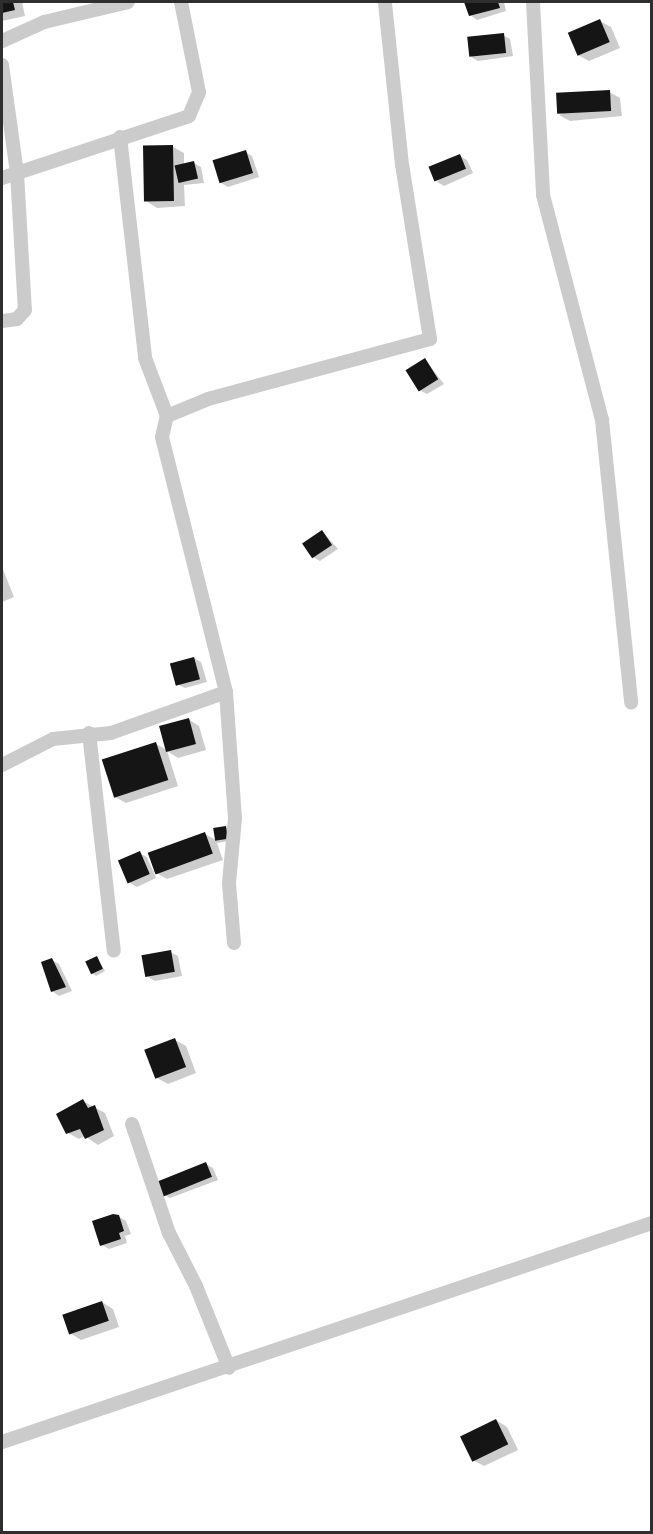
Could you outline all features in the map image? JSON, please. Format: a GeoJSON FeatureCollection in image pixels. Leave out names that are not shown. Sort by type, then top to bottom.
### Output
{"type":"FeatureCollection","features":[{"type":"Feature","properties":{"kind":"street"},"geometry":{"type":"LineString","coordinates":[[2,41],[44,22],[128,2]]}},
{"type":"Feature","properties":{"kind":"street"},"geometry":{"type":"LineString","coordinates":[[2,178],[189,116],[199,92],[181,2]]}},
{"type":"Feature","properties":{"kind":"street"},"geometry":{"type":"LineString","coordinates":[[167,416],[208,399],[430,339],[402,165],[385,2]]}},
{"type":"Feature","properties":{"kind":"street"},"geometry":{"type":"LineString","coordinates":[[533,2],[543,195],[602,420],[630,703]]}},
{"type":"Feature","properties":{"kind":"street"},"geometry":{"type":"LineString","coordinates":[[2,65],[17,173],[25,309],[17,319],[2,321]]}},
{"type":"Feature","properties":{"kind":"street"},"geometry":{"type":"LineString","coordinates":[[120,137],[145,358],[167,416],[162,437],[226,692],[235,818],[229,883],[234,943]]}},
{"type":"Feature","properties":{"kind":"street"},"geometry":{"type":"LineString","coordinates":[[2,765],[53,739],[89,733],[111,733],[140,725],[226,692]]}},
{"type":"Feature","properties":{"kind":"street"},"geometry":{"type":"LineString","coordinates":[[89,733],[114,951]]}},
{"type":"Feature","properties":{"kind":"street"},"geometry":{"type":"LineString","coordinates":[[132,1124],[169,1233],[196,1286],[229,1368]]}},
{"type":"Feature","properties":{"kind":"street"},"geometry":{"type":"LineString","coordinates":[[2,1442],[229,1368],[651,1223]]}},
{"type":"Feature","properties":{"kind":"building"},"geometry":{"type":"Polygon","coordinates":[[[2,2],[13,2],[15,10],[2,13],[2,2]]]}},
{"type":"Feature","properties":{"kind":"building"},"geometry":{"type":"Polygon","coordinates":[[[464,2],[498,2],[500,8],[469,16],[464,2]]]}},
{"type":"Feature","properties":{"kind":"building"},"geometry":{"type":"Polygon","coordinates":[[[600,19],[610,42],[578,56],[568,33],[600,19]]]}},
{"type":"Feature","properties":{"kind":"building"},"geometry":{"type":"Polygon","coordinates":[[[504,33],[506,53],[469,57],[467,37],[504,33]]]}},
{"type":"Feature","properties":{"kind":"building"},"geometry":{"type":"Polygon","coordinates":[[[610,90],[611,111],[557,114],[556,93],[610,90]]]}},
{"type":"Feature","properties":{"kind":"building"},"geometry":{"type":"Polygon","coordinates":[[[173,145],[174,201],[144,202],[143,146],[173,145]]]}},
{"type":"Feature","properties":{"kind":"building"},"geometry":{"type":"Polygon","coordinates":[[[246,150],[253,173],[220,183],[213,160],[246,150]]]}},
{"type":"Feature","properties":{"kind":"building"},"geometry":{"type":"Polygon","coordinates":[[[460,154],[466,169],[434,182],[428,167],[460,154]]]}},
{"type":"Feature","properties":{"kind":"building"},"geometry":{"type":"Polygon","coordinates":[[[194,161],[198,179],[179,183],[175,165],[194,161]]]}},
{"type":"Feature","properties":{"kind":"building"},"geometry":{"type":"Polygon","coordinates":[[[425,358],[438,379],[419,391],[405,370],[425,358]]]}},
{"type":"Feature","properties":{"kind":"building"},"geometry":{"type":"Polygon","coordinates":[[[322,530],[332,545],[312,558],[302,543],[322,530]]]}},
{"type":"Feature","properties":{"kind":"building"},"geometry":{"type":"Polygon","coordinates":[[[194,657],[200,679],[176,686],[170,663],[194,657]]]}},
{"type":"Feature","properties":{"kind":"building"},"geometry":{"type":"Polygon","coordinates":[[[189,718],[196,744],[166,752],[159,726],[189,718]]]}},
{"type":"Feature","properties":{"kind":"building"},"geometry":{"type":"Polygon","coordinates":[[[156,742],[168,780],[114,798],[102,760],[156,742]]]}},
{"type":"Feature","properties":{"kind":"building"},"geometry":{"type":"Polygon","coordinates":[[[226,826],[228,839],[215,841],[213,828],[226,826]]]}},
{"type":"Feature","properties":{"kind":"building"},"geometry":{"type":"Polygon","coordinates":[[[205,832],[213,854],[156,874],[148,853],[205,832]]]}},
{"type":"Feature","properties":{"kind":"building"},"geometry":{"type":"Polygon","coordinates":[[[140,851],[150,874],[128,883],[118,860],[140,851]]]}},
{"type":"Feature","properties":{"kind":"building"},"geometry":{"type":"Polygon","coordinates":[[[171,950],[175,972],[145,977],[141,955],[171,950]]]}},
{"type":"Feature","properties":{"kind":"building"},"geometry":{"type":"Polygon","coordinates":[[[97,956],[103,969],[91,974],[85,961],[97,956]]]}},
{"type":"Feature","properties":{"kind":"building"},"geometry":{"type":"Polygon","coordinates":[[[52,958],[66,987],[51,992],[41,962],[52,958]]]}},
{"type":"Feature","properties":{"kind":"building"},"geometry":{"type":"Polygon","coordinates":[[[175,1038],[186,1067],[155,1079],[144,1050],[175,1038]]]}},
{"type":"Feature","properties":{"kind":"building"},"geometry":{"type":"Polygon","coordinates":[[[83,1099],[88,1108],[95,1105],[104,1130],[85,1139],[80,1129],[66,1134],[56,1114],[83,1099]]]}},
{"type":"Feature","properties":{"kind":"building"},"geometry":{"type":"Polygon","coordinates":[[[206,1162],[212,1177],[163,1197],[157,1182],[206,1162]]]}},
{"type":"Feature","properties":{"kind":"building"},"geometry":{"type":"Polygon","coordinates":[[[113,1214],[119,1215],[124,1231],[119,1233],[121,1239],[100,1246],[92,1221],[113,1214]]]}},
{"type":"Feature","properties":{"kind":"building"},"geometry":{"type":"Polygon","coordinates":[[[102,1301],[109,1321],[69,1335],[62,1315],[102,1301]]]}},
{"type":"Feature","properties":{"kind":"building"},"geometry":{"type":"Polygon","coordinates":[[[496,1419],[508,1444],[472,1462],[460,1437],[496,1419]]]}}]}
